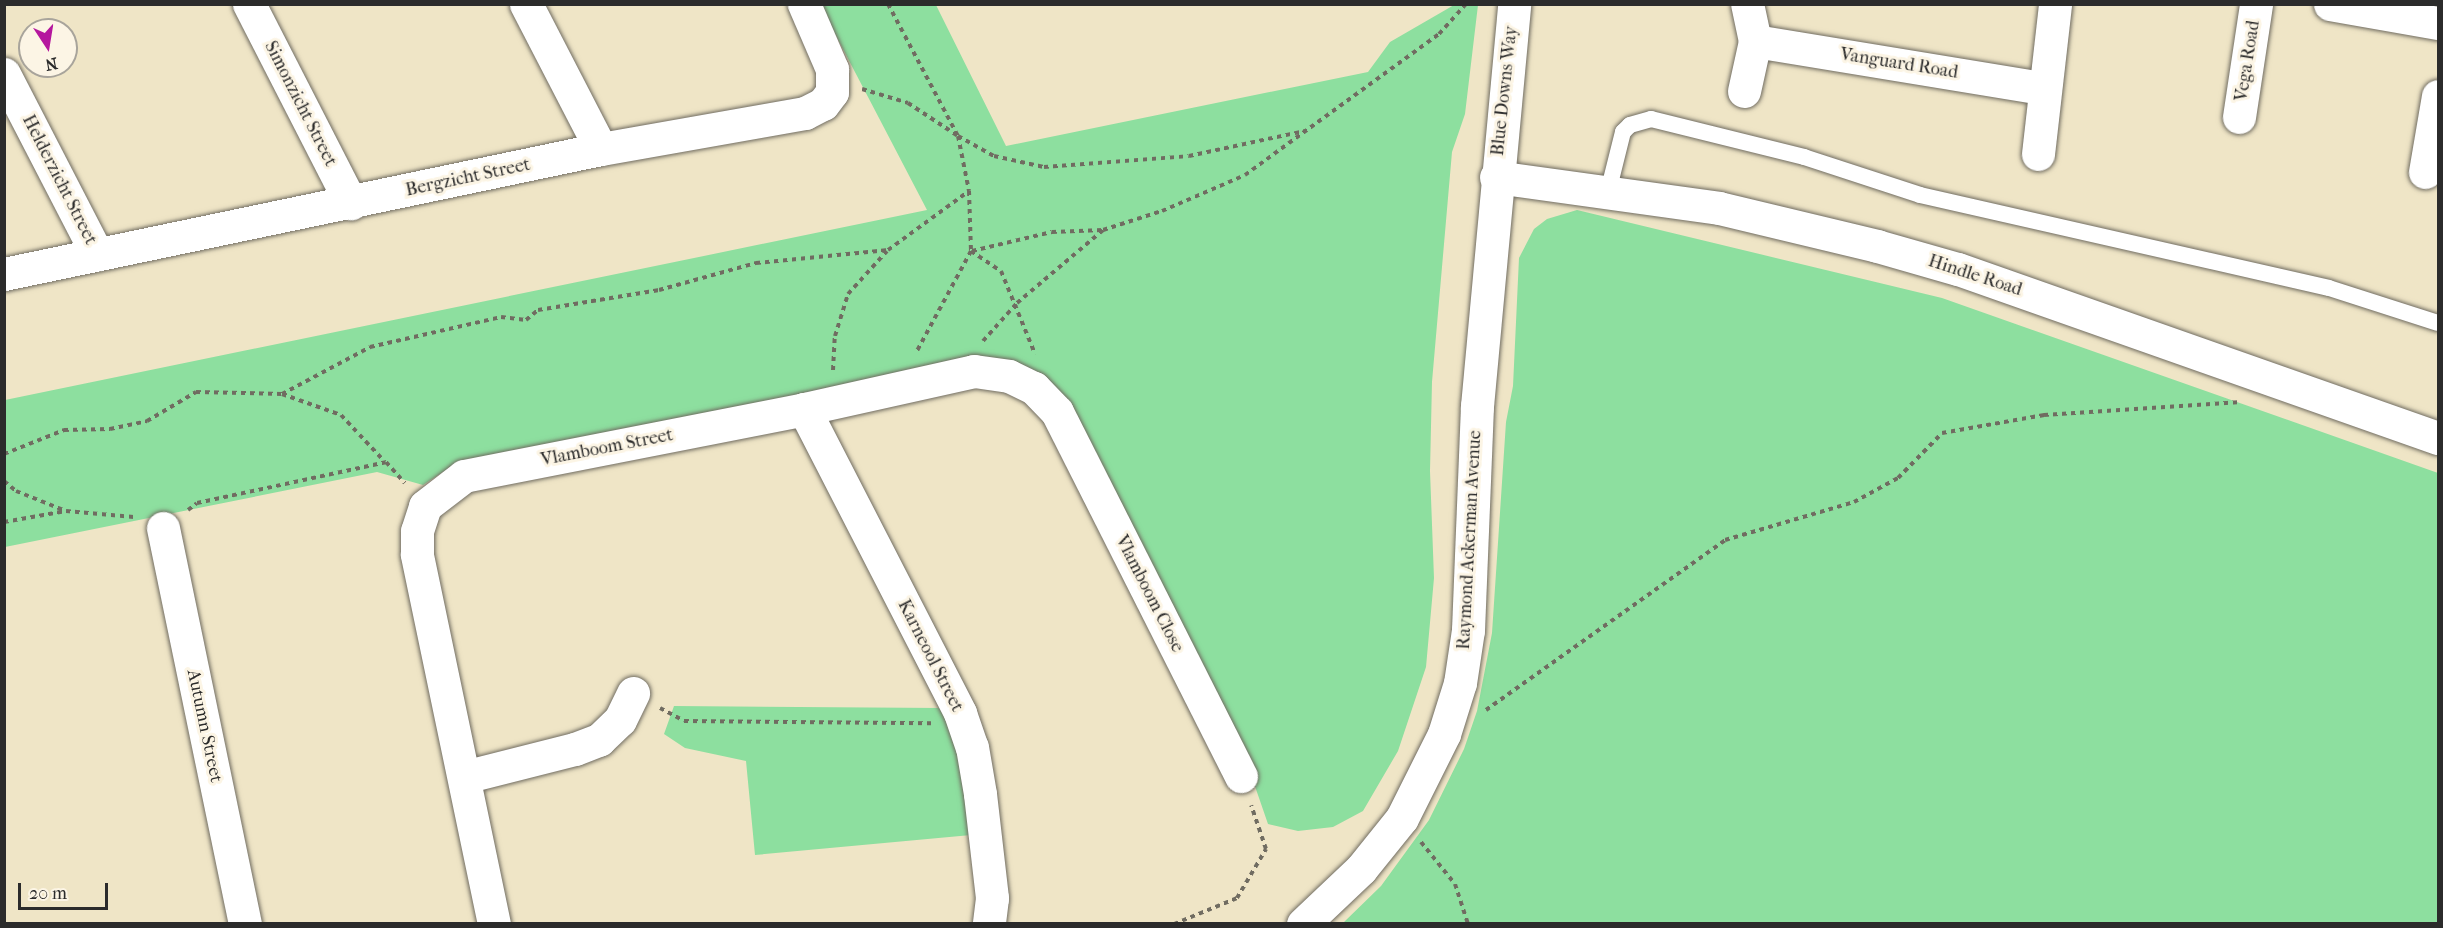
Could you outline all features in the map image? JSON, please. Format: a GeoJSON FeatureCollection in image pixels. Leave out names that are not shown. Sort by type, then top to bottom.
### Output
{"type":"FeatureCollection","features":[{"type":"Feature","properties":{"kind":"street","name":"Simonzicht Street"},"geometry":{"type":"LineString","coordinates":[[249,4],[351,203]]}},
{"type":"Feature","properties":{"kind":"street"},"geometry":{"type":"LineString","coordinates":[[526,4],[601,149]]}},
{"type":"Feature","properties":{"kind":"street"},"geometry":{"type":"LineString","coordinates":[[804,4],[827,50],[832,92]]}},
{"type":"Feature","properties":{"kind":"street","name":"Blue Downs Way"},"geometry":{"type":"LineString","coordinates":[[1496,177],[1514,4]]}},
{"type":"Feature","properties":{"kind":"street"},"geometry":{"type":"LineString","coordinates":[[1744,91],[1755,41],[1747,4]]}},
{"type":"Feature","properties":{"kind":"street"},"geometry":{"type":"LineString","coordinates":[[2038,154],[2043,88],[2055,4]]}},
{"type":"Feature","properties":{"kind":"street","name":"Vega Road"},"geometry":{"type":"LineString","coordinates":[[2239,117],[2256,4]]}},
{"type":"Feature","properties":{"kind":"street"},"geometry":{"type":"LineString","coordinates":[[2330,4],[2439,23]]}},
{"type":"Feature","properties":{"kind":"street","name":"Vanguard Road"},"geometry":{"type":"LineString","coordinates":[[1755,41],[2043,88]]}},
{"type":"Feature","properties":{"kind":"street","name":"Helderzicht Street"},"geometry":{"type":"LineString","coordinates":[[4,74],[97,254]]}},
{"type":"Feature","properties":{"kind":"street","name":"Bergzicht Street"},"geometry":{"type":"LineString","coordinates":[[4,274],[601,149],[805,113],[824,104],[832,92]]}},
{"type":"Feature","properties":{"kind":"street"},"geometry":{"type":"LineString","coordinates":[[2425,172],[2434,140],[2439,96]]}},
{"type":"Feature","properties":{"kind":"street","name":"Hindle Road"},"geometry":{"type":"LineString","coordinates":[[1496,177],[1719,208],[1958,269],[2439,438]]}},
{"type":"Feature","properties":{"kind":"street","name":"Raymond Ackerman Avenue"},"geometry":{"type":"LineString","coordinates":[[1303,924],[1361,868],[1402,818],[1444,734],[1460,683],[1468,630],[1478,406],[1496,177]]}},
{"type":"Feature","properties":{"kind":"street","name":"Vlamboom Street"},"geometry":{"type":"LineString","coordinates":[[425,506],[464,476],[818,406],[974,371],[1009,376],[1034,388],[1057,412]]}},
{"type":"Feature","properties":{"kind":"street","name":"Karneool Street"},"geometry":{"type":"LineString","coordinates":[[818,406],[960,713],[972,747],[992,898],[989,924]]}},
{"type":"Feature","properties":{"kind":"street","name":"Vlamboom Close"},"geometry":{"type":"LineString","coordinates":[[1057,412],[1241,776]]}},
{"type":"Feature","properties":{"kind":"street"},"geometry":{"type":"LineString","coordinates":[[425,506],[417,531],[417,554],[494,924]]}},
{"type":"Feature","properties":{"kind":"street","name":"Autumn Street"},"geometry":{"type":"LineString","coordinates":[[163,528],[245,924]]}},
{"type":"Feature","properties":{"kind":"street"},"geometry":{"type":"LineString","coordinates":[[464,777],[599,740],[620,720],[633,693]]}},
{"type":"Feature","properties":{"kind":"lane"},"geometry":{"type":"LineString","coordinates":[[1608,192],[1623,132],[1630,125],[1651,119],[1804,157],[1920,195],[2329,288],[2439,323]]}},
{"type":"Feature","properties":{"kind":"path"},"geometry":{"type":"LineString","coordinates":[[888,4],[958,136],[969,190],[971,251],[900,386]]}},
{"type":"Feature","properties":{"kind":"path"},"geometry":{"type":"LineString","coordinates":[[971,251],[1052,232],[1103,230],[1162,211],[1245,175],[1439,34],[1466,4]]}},
{"type":"Feature","properties":{"kind":"path"},"geometry":{"type":"LineString","coordinates":[[832,92],[856,87],[908,103],[958,136],[994,156],[1044,168],[1189,156],[1307,131]]}},
{"type":"Feature","properties":{"kind":"path"},"geometry":{"type":"LineString","coordinates":[[818,406],[848,294],[888,250],[969,190]]}},
{"type":"Feature","properties":{"kind":"path"},"geometry":{"type":"LineString","coordinates":[[974,371],[980,344],[1017,303],[1103,230]]}},
{"type":"Feature","properties":{"kind":"path"},"geometry":{"type":"LineString","coordinates":[[282,394],[370,347],[501,317],[526,320],[538,310],[659,290],[756,263],[888,250]]}},
{"type":"Feature","properties":{"kind":"path"},"geometry":{"type":"LineString","coordinates":[[971,251],[1001,271],[1017,303],[1039,365]]}},
{"type":"Feature","properties":{"kind":"path"},"geometry":{"type":"LineString","coordinates":[[4,454],[64,430],[110,429],[147,421],[196,392],[282,394],[341,415],[425,506]]}},
{"type":"Feature","properties":{"kind":"path"},"geometry":{"type":"LineString","coordinates":[[2229,393],[2240,397]]}},
{"type":"Feature","properties":{"kind":"path"},"geometry":{"type":"LineString","coordinates":[[1444,734],[1511,695],[1725,540],[1854,502],[1898,478],[1942,433],[2044,415],[2250,400]]}},
{"type":"Feature","properties":{"kind":"path"},"geometry":{"type":"LineString","coordinates":[[4,522],[66,511],[128,514],[163,528],[197,503],[386,462]]}},
{"type":"Feature","properties":{"kind":"path"},"geometry":{"type":"LineString","coordinates":[[4,481],[16,491],[66,511]]}},
{"type":"Feature","properties":{"kind":"path"},"geometry":{"type":"LineString","coordinates":[[633,693],[684,721],[927,725],[960,713]]}},
{"type":"Feature","properties":{"kind":"path"},"geometry":{"type":"LineString","coordinates":[[1174,924],[1237,898],[1266,849],[1241,776]]}},
{"type":"Feature","properties":{"kind":"path"},"geometry":{"type":"LineString","coordinates":[[1402,818],[1455,884],[1468,924]]}},
{"type":"Feature","properties":{"kind":"green space"},"geometry":{"type":"Polygon","coordinates":[[[820,5],[936,5],[1006,146],[1368,72],[1390,42],[1454,5],[1478,5],[1465,114],[1452,152],[1432,382],[1430,471],[1434,578],[1426,667],[1398,751],[1363,811],[1333,827],[1298,831],[1268,824],[1249,769],[1039,377],[449,468],[423,485],[377,472],[5,547],[5,400],[927,210],[820,5]]]}},
{"type":"Feature","properties":{"kind":"green space"},"geometry":{"type":"Polygon","coordinates":[[[1577,210],[1942,298],[2438,473],[2438,923],[1343,923],[1381,886],[1429,820],[1464,749],[1477,711],[1492,633],[1506,422],[1513,386],[1519,258],[1534,229],[1547,219],[1577,210]]]}},
{"type":"Feature","properties":{"kind":"green space"},"geometry":{"type":"Polygon","coordinates":[[[674,706],[942,708],[954,735],[971,835],[755,855],[746,761],[685,748],[664,734],[674,706]]]}}]}
